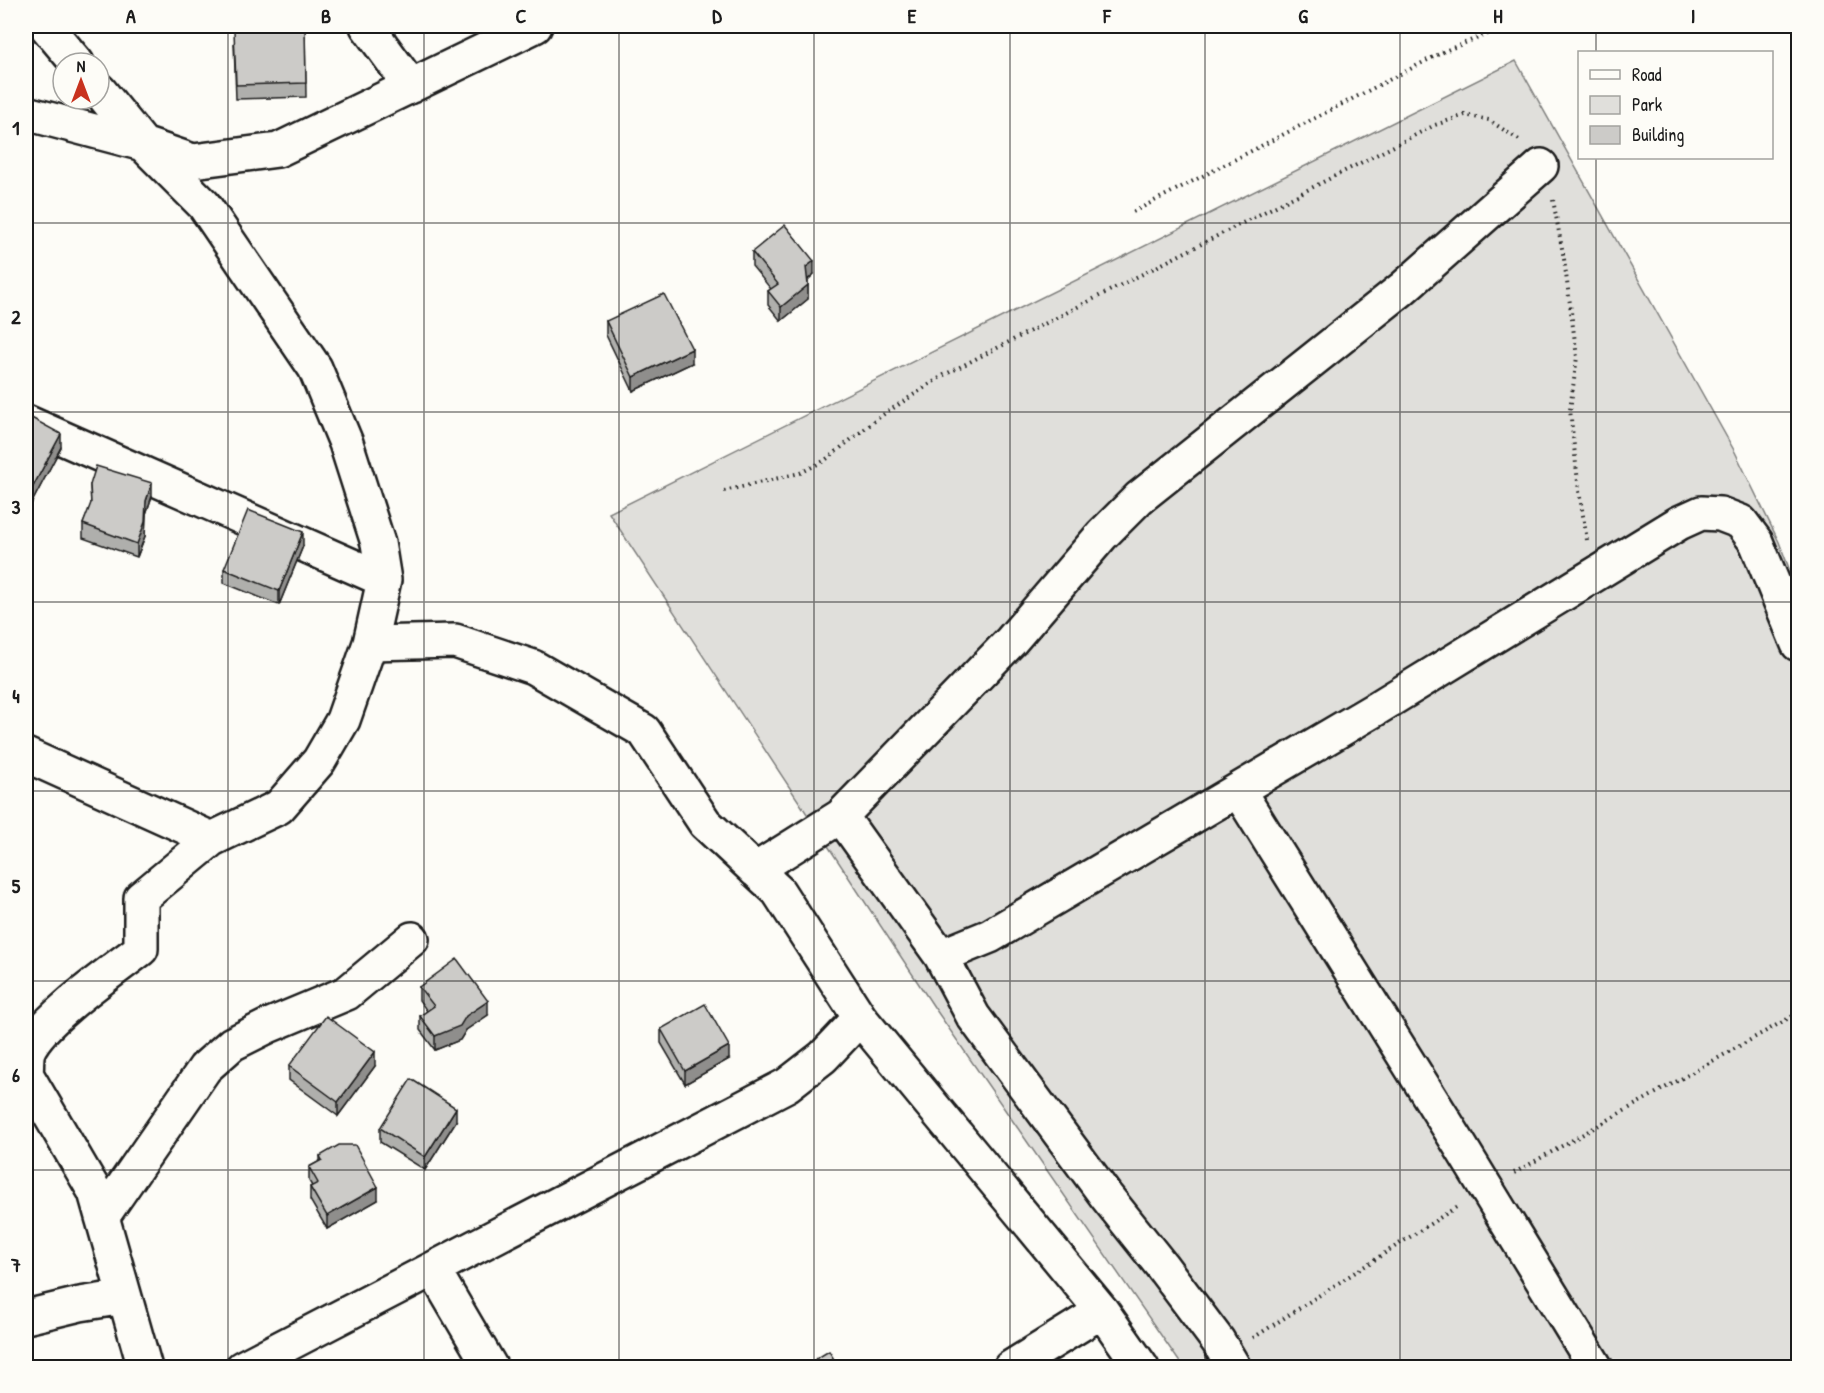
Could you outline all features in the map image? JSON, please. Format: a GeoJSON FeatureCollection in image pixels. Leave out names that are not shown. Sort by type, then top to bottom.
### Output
{"type":"FeatureCollection","features":[{"type":"Feature","properties":{"kind":"street"},"geometry":{"type":"LineString","coordinates":[[46,26],[67,51]]}},
{"type":"Feature","properties":{"kind":"street"},"geometry":{"type":"LineString","coordinates":[[367,26],[411,86]]}},
{"type":"Feature","properties":{"kind":"street"},"geometry":{"type":"LineString","coordinates":[[26,113],[142,144],[193,161],[278,150],[535,26]]}},
{"type":"Feature","properties":{"kind":"street"},"geometry":{"type":"LineString","coordinates":[[111,105],[142,144],[204,205],[315,368],[350,454],[378,543],[384,580],[370,643],[343,720],[319,761],[279,807],[212,839],[141,898],[141,949],[38,1034],[27,1053],[27,1074],[96,1192],[146,1368]]}},
{"type":"Feature","properties":{"kind":"street"},"geometry":{"type":"LineString","coordinates":[[755,870],[841,816],[1011,641],[1102,535],[1139,498],[1402,289],[1541,166]]}},
{"type":"Feature","properties":{"kind":"street"},"geometry":{"type":"LineString","coordinates":[[26,422],[384,580]]}},
{"type":"Feature","properties":{"kind":"street"},"geometry":{"type":"LineString","coordinates":[[941,956],[990,936],[1374,710],[1679,524],[1701,513],[1720,514],[1741,522],[1756,542],[1798,645]]}},
{"type":"Feature","properties":{"kind":"street"},"geometry":{"type":"LineString","coordinates":[[370,643],[455,641],[533,667],[644,731],[705,823],[778,891],[860,1018],[1102,1311],[1142,1368]]}},
{"type":"Feature","properties":{"kind":"street"},"geometry":{"type":"LineString","coordinates":[[26,756],[212,839]]}},
{"type":"Feature","properties":{"kind":"street"},"geometry":{"type":"LineString","coordinates":[[1238,790],[1596,1368]]}},
{"type":"Feature","properties":{"kind":"street"},"geometry":{"type":"LineString","coordinates":[[841,816],[941,956],[973,1016],[1106,1197],[1218,1341],[1234,1368]]}},
{"type":"Feature","properties":{"kind":"street"},"geometry":{"type":"LineString","coordinates":[[102,1217],[206,1068],[223,1052],[232,1044],[268,1026],[346,993],[412,939]]}},
{"type":"Feature","properties":{"kind":"street"},"geometry":{"type":"LineString","coordinates":[[242,1368],[787,1085],[823,1057],[860,1018]]}},
{"type":"Feature","properties":{"kind":"street"},"geometry":{"type":"LineString","coordinates":[[433,1269],[491,1368]]}},
{"type":"Feature","properties":{"kind":"street"},"geometry":{"type":"LineString","coordinates":[[26,1317],[80,1304],[124,1297]]}},
{"type":"Feature","properties":{"kind":"street"},"geometry":{"type":"LineString","coordinates":[[1010,1368],[1102,1311]]}},
{"type":"Feature","properties":{"kind":"path"},"geometry":{"type":"LineString","coordinates":[[1133,212],[1447,50],[1508,26]]}},
{"type":"Feature","properties":{"kind":"path"},"geometry":{"type":"LineString","coordinates":[[724,491],[800,473],[824,461],[881,416],[944,375],[1435,125],[1466,115],[1489,120],[1512,134],[1541,166],[1550,188],[1558,223],[1577,357],[1570,410],[1579,491],[1593,576]]}},
{"type":"Feature","properties":{"kind":"green space"},"geometry":{"type":"Polygon","coordinates":[[[1516,61],[1735,452],[1779,542],[1798,592],[1798,1367],[1183,1367],[934,1007],[609,513],[1516,61]]]}},
{"type":"Feature","properties":{"kind":"building"},"geometry":{"type":"Polygon","coordinates":[[[305,28],[306,83],[236,85],[234,30],[305,28]]]}},
{"type":"Feature","properties":{"kind":"building"},"geometry":{"type":"Polygon","coordinates":[[[785,225],[814,261],[806,267],[808,285],[781,307],[768,291],[778,284],[752,252],[785,225]]]}},
{"type":"Feature","properties":{"kind":"building"},"geometry":{"type":"Polygon","coordinates":[[[664,294],[692,349],[633,377],[606,321],[664,294]]]}},
{"type":"Feature","properties":{"kind":"building"},"geometry":{"type":"Polygon","coordinates":[[[26,415],[61,434],[29,494],[26,492],[26,415]]]}},
{"type":"Feature","properties":{"kind":"building"},"geometry":{"type":"Polygon","coordinates":[[[96,466],[152,483],[146,501],[145,522],[137,544],[83,524],[91,503],[90,485],[96,466]]]}},
{"type":"Feature","properties":{"kind":"building"},"geometry":{"type":"Polygon","coordinates":[[[248,510],[303,532],[279,591],[224,569],[248,510]]]}},
{"type":"Feature","properties":{"kind":"building"},"geometry":{"type":"Polygon","coordinates":[[[457,959],[488,1001],[466,1016],[460,1026],[435,1036],[420,1016],[434,1006],[419,987],[457,959]]]}},
{"type":"Feature","properties":{"kind":"building"},"geometry":{"type":"Polygon","coordinates":[[[705,1004],[729,1046],[685,1071],[661,1029],[705,1004]]]}},
{"type":"Feature","properties":{"kind":"building"},"geometry":{"type":"Polygon","coordinates":[[[326,1016],[375,1052],[338,1102],[289,1066],[326,1016]]]}},
{"type":"Feature","properties":{"kind":"building"},"geometry":{"type":"Polygon","coordinates":[[[411,1079],[456,1108],[425,1157],[380,1128],[411,1079]]]}},
{"type":"Feature","properties":{"kind":"building"},"geometry":{"type":"Polygon","coordinates":[[[339,1145],[355,1145],[378,1187],[327,1216],[310,1187],[318,1183],[309,1167],[322,1160],[320,1156],[339,1145]]]}},
{"type":"Feature","properties":{"kind":"building"},"geometry":{"type":"Polygon","coordinates":[[[829,1351],[839,1368],[801,1368],[829,1351]]]}}]}
